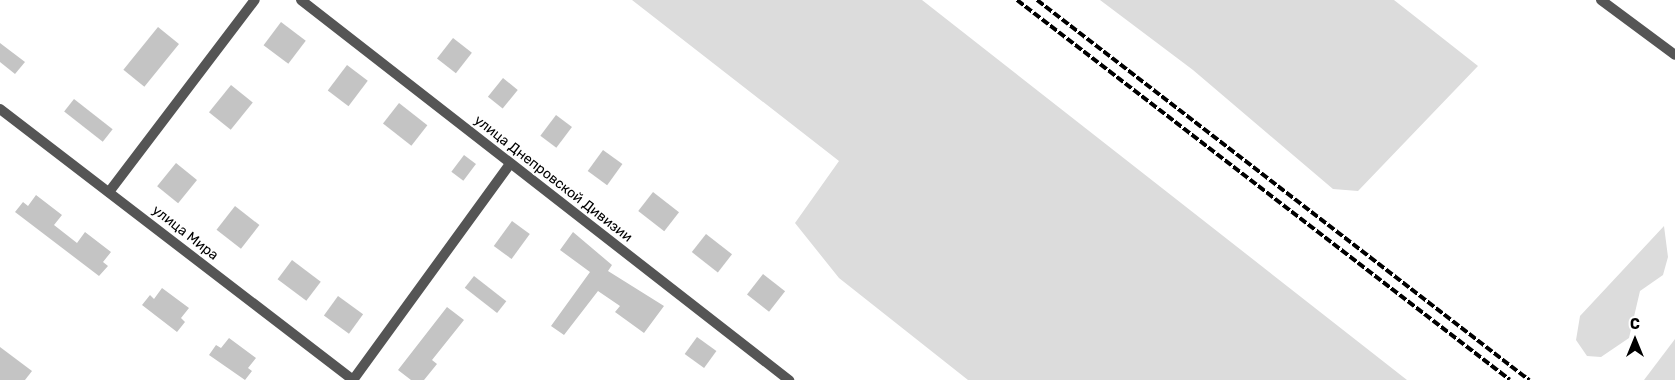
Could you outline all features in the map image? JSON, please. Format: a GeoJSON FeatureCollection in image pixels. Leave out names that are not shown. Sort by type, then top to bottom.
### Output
{"type":"FeatureCollection","features":[{"type":"Feature","properties":{"kind":"street"},"geometry":{"type":"LineString","coordinates":[[109,192],[255,0]]}},
{"type":"Feature","properties":{"kind":"street","name":"улица Днепровской Дивизии"},"geometry":{"type":"LineString","coordinates":[[301,0],[789,380]]}},
{"type":"Feature","properties":{"kind":"street"},"geometry":{"type":"LineString","coordinates":[[1601,0],[1675,55]]}},
{"type":"Feature","properties":{"kind":"street","name":"улица Мира"},"geometry":{"type":"LineString","coordinates":[[0,108],[353,380]]}},
{"type":"Feature","properties":{"kind":"street"},"geometry":{"type":"LineString","coordinates":[[353,380],[510,164]]}},
{"type":"Feature","properties":{"kind":"shaded area"},"geometry":{"type":"Polygon","coordinates":[[[632,0],[922,0],[1407,380],[968,380],[839,278],[795,223],[839,161],[632,0]]]}},
{"type":"Feature","properties":{"kind":"shaded area"},"geometry":{"type":"Polygon","coordinates":[[[1100,0],[1394,0],[1478,66],[1358,191],[1333,189],[1193,70],[1100,0]]]}},
{"type":"Feature","properties":{"kind":"shaded area"},"geometry":{"type":"Polygon","coordinates":[[[1664,226],[1668,257],[1663,275],[1640,291],[1629,338],[1601,357],[1587,356],[1576,340],[1580,316],[1664,226]]]}},
{"type":"Feature","properties":{"kind":"shaded area"},"geometry":{"type":"Polygon","coordinates":[[[1675,339],[1675,380],[1644,380],[1675,339]]]}},
{"type":"Feature","properties":{"kind":"building"},"geometry":{"type":"Polygon","coordinates":[[[281,22],[306,41],[288,64],[264,45],[281,22]]]}},
{"type":"Feature","properties":{"kind":"building"},"geometry":{"type":"Polygon","coordinates":[[[158,27],[179,44],[144,87],[123,70],[158,27]]]}},
{"type":"Feature","properties":{"kind":"building"},"geometry":{"type":"Polygon","coordinates":[[[453,38],[472,53],[456,73],[437,58],[453,38]]]}},
{"type":"Feature","properties":{"kind":"building"},"geometry":{"type":"Polygon","coordinates":[[[0,43],[25,62],[15,74],[0,62],[0,43]]]}},
{"type":"Feature","properties":{"kind":"building"},"geometry":{"type":"Polygon","coordinates":[[[347,65],[368,81],[349,106],[328,91],[347,65]]]}},
{"type":"Feature","properties":{"kind":"building"},"geometry":{"type":"Polygon","coordinates":[[[503,78],[518,90],[503,109],[488,97],[503,78]]]}},
{"type":"Feature","properties":{"kind":"building"},"geometry":{"type":"Polygon","coordinates":[[[231,85],[253,103],[231,130],[209,112],[231,85]]]}},
{"type":"Feature","properties":{"kind":"building"},"geometry":{"type":"Polygon","coordinates":[[[74,99],[113,129],[103,142],[64,112],[74,99]]]}},
{"type":"Feature","properties":{"kind":"building"},"geometry":{"type":"Polygon","coordinates":[[[399,103],[427,125],[411,146],[383,123],[399,103]]]}},
{"type":"Feature","properties":{"kind":"building"},"geometry":{"type":"Polygon","coordinates":[[[556,115],[572,127],[556,148],[540,136],[556,115]]]}},
{"type":"Feature","properties":{"kind":"building"},"geometry":{"type":"Polygon","coordinates":[[[603,150],[622,164],[607,185],[588,171],[603,150]]]}},
{"type":"Feature","properties":{"kind":"building"},"geometry":{"type":"Polygon","coordinates":[[[464,155],[476,164],[463,181],[451,172],[464,155]]]}},
{"type":"Feature","properties":{"kind":"building"},"geometry":{"type":"Polygon","coordinates":[[[176,163],[197,180],[178,203],[157,186],[176,163]]]}},
{"type":"Feature","properties":{"kind":"building"},"geometry":{"type":"Polygon","coordinates":[[[653,192],[679,212],[664,231],[638,211],[653,192]]]}},
{"type":"Feature","properties":{"kind":"building"},"geometry":{"type":"Polygon","coordinates":[[[36,195],[62,215],[54,225],[77,243],[85,232],[111,252],[103,262],[108,266],[99,276],[15,212],[23,202],[28,206],[36,195]]]}},
{"type":"Feature","properties":{"kind":"building"},"geometry":{"type":"Polygon","coordinates":[[[235,206],[259,225],[241,249],[217,230],[235,206]]]}},
{"type":"Feature","properties":{"kind":"building"},"geometry":{"type":"Polygon","coordinates":[[[512,221],[530,234],[512,259],[494,246],[512,221]]]}},
{"type":"Feature","properties":{"kind":"building"},"geometry":{"type":"Polygon","coordinates":[[[573,232],[612,265],[608,271],[664,306],[644,333],[615,312],[620,306],[598,291],[564,335],[551,326],[590,272],[560,250],[573,232]]]}},
{"type":"Feature","properties":{"kind":"building"},"geometry":{"type":"Polygon","coordinates":[[[706,234],[732,254],[718,272],[692,252],[706,234]]]}},
{"type":"Feature","properties":{"kind":"building"},"geometry":{"type":"Polygon","coordinates":[[[292,260],[321,282],[306,301],[278,279],[292,260]]]}},
{"type":"Feature","properties":{"kind":"building"},"geometry":{"type":"Polygon","coordinates":[[[763,274],[785,291],[769,312],[747,294],[763,274]]]}},
{"type":"Feature","properties":{"kind":"building"},"geometry":{"type":"Polygon","coordinates":[[[474,276],[506,301],[497,313],[465,288],[474,276]]]}},
{"type":"Feature","properties":{"kind":"building"},"geometry":{"type":"Polygon","coordinates":[[[162,288],[189,308],[181,318],[185,322],[177,332],[142,305],[150,295],[154,299],[162,288]]]}},
{"type":"Feature","properties":{"kind":"building"},"geometry":{"type":"Polygon","coordinates":[[[338,296],[363,314],[349,334],[324,315],[338,296]]]}},
{"type":"Feature","properties":{"kind":"building"},"geometry":{"type":"Polygon","coordinates":[[[447,307],[464,320],[432,360],[437,364],[424,380],[411,380],[398,370],[447,307]]]}},
{"type":"Feature","properties":{"kind":"building"},"geometry":{"type":"Polygon","coordinates":[[[697,337],[716,351],[704,368],[685,354],[697,337]]]}},
{"type":"Feature","properties":{"kind":"building"},"geometry":{"type":"Polygon","coordinates":[[[229,338],[256,358],[248,368],[252,371],[245,380],[209,355],[216,345],[221,348],[229,338]]]}},
{"type":"Feature","properties":{"kind":"building"},"geometry":{"type":"Polygon","coordinates":[[[0,347],[32,371],[25,380],[0,380],[0,347]]]}},
{"type":"Feature","properties":{"kind":"railway"},"geometry":{"type":"LineString","coordinates":[[1017,0],[1510,380]]}},
{"type":"Feature","properties":{"kind":"railway"},"geometry":{"type":"LineString","coordinates":[[1037,0],[1529,380]]}}]}
